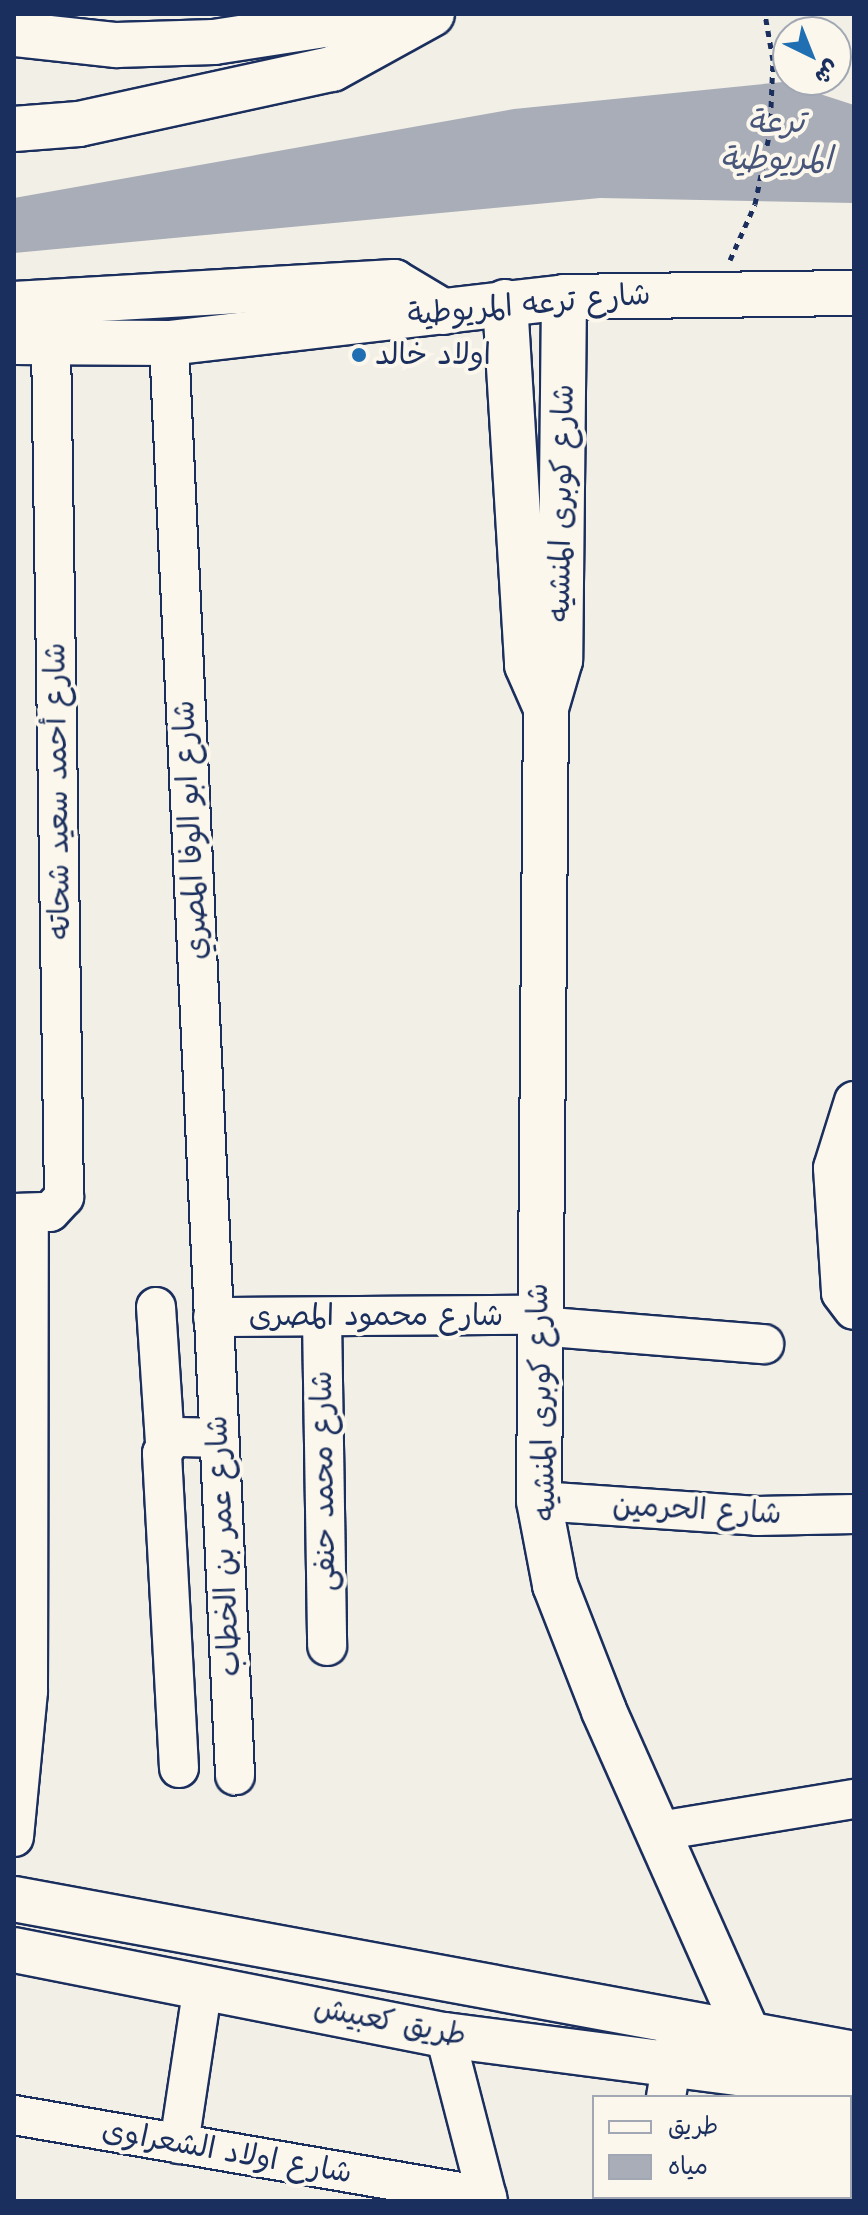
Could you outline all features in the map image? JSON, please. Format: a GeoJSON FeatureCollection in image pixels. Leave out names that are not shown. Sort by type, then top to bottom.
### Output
{"type":"FeatureCollection","features":[{"type":"Feature","properties":{"kind":"main road"},"geometry":{"type":"LineString","coordinates":[[14,34],[116,45],[214,42],[394,14]]}},
{"type":"Feature","properties":{"kind":"main road"},"geometry":{"type":"LineString","coordinates":[[14,129],[79,124],[332,69],[432,14]]}},
{"type":"Feature","properties":{"kind":"main road"},"geometry":{"type":"LineString","coordinates":[[14,304],[394,282],[444,312]]}},
{"type":"Feature","properties":{"kind":"main road","name":"شارع ترعه المريوطية"},"geometry":{"type":"LineString","coordinates":[[32,342],[169,343],[564,297],[716,290],[854,293]]}},
{"type":"Feature","properties":{"kind":"main road","name":"شارع كوبرى المنشيه"},"geometry":{"type":"LineString","coordinates":[[564,297],[560,660],[546,708],[538,1320],[539,1501],[555,1585],[766,2070]]}},
{"type":"Feature","properties":{"kind":"main road","name":"شارع كوبرى المنشيه"},"geometry":{"type":"LineString","coordinates":[[505,302],[527,665],[546,708]]}},
{"type":"Feature","properties":{"kind":"main road","name":"طريق كعبيش"},"geometry":{"type":"LineString","coordinates":[[14,1899],[672,2063]]}},
{"type":"Feature","properties":{"kind":"main road","name":"طريق كعبيش"},"geometry":{"type":"LineString","coordinates":[[14,1950],[445,2035],[672,2063],[766,2070]]}},
{"type":"Feature","properties":{"kind":"main road"},"geometry":{"type":"LineString","coordinates":[[766,2070],[854,2054]]}},
{"type":"Feature","properties":{"kind":"main road"},"geometry":{"type":"LineString","coordinates":[[766,2070],[854,2088]]}},
{"type":"Feature","properties":{"kind":"street","name":"شارع أحمد سعيد شحاته"},"geometry":{"type":"LineString","coordinates":[[21,1214],[50,1212],[65,1187],[32,342]]}},
{"type":"Feature","properties":{"kind":"street","name":"شارع ابو الوفا المصري"},"geometry":{"type":"LineString","coordinates":[[169,343],[213,1317]]}},
{"type":"Feature","properties":{"kind":"street"},"geometry":{"type":"LineString","coordinates":[[854,1101],[844,1168],[841,1293],[854,1310]]}},
{"type":"Feature","properties":{"kind":"street"},"geometry":{"type":"LineString","coordinates":[[14,1837],[28,1691],[21,1214]]}},
{"type":"Feature","properties":{"kind":"street"},"geometry":{"type":"LineString","coordinates":[[156,1307],[179,1768]]}},
{"type":"Feature","properties":{"kind":"street","name":"شارع محمود المصرى"},"geometry":{"type":"LineString","coordinates":[[213,1317],[538,1320],[764,1344]]}},
{"type":"Feature","properties":{"kind":"street","name":"شارع عمر بن الخطاب"},"geometry":{"type":"LineString","coordinates":[[213,1317],[235,1775]]}},
{"type":"Feature","properties":{"kind":"street","name":"شارع محمد حنفى"},"geometry":{"type":"LineString","coordinates":[[322,1317],[327,1646]]}},
{"type":"Feature","properties":{"kind":"street"},"geometry":{"type":"LineString","coordinates":[[165,1443],[219,1438]]}},
{"type":"Feature","properties":{"kind":"street","name":"شارع الحرمين"},"geometry":{"type":"LineString","coordinates":[[539,1501],[757,1516],[854,1514]]}},
{"type":"Feature","properties":{"kind":"street"},"geometry":{"type":"LineString","coordinates":[[660,1831],[854,1799]]}},
{"type":"Feature","properties":{"kind":"street"},"geometry":{"type":"LineString","coordinates":[[179,2144],[203,1986]]}},
{"type":"Feature","properties":{"kind":"street"},"geometry":{"type":"LineString","coordinates":[[445,2035],[488,2199]]}},
{"type":"Feature","properties":{"kind":"street","name":"شارع اولاد الشعراوى"},"geometry":{"type":"LineString","coordinates":[[14,2115],[488,2199]]}},
{"type":"Feature","properties":{"kind":"path"},"geometry":{"type":"LineString","coordinates":[[716,290],[755,204],[770,131],[773,60],[765,14]]}},
{"type":"Feature","properties":{"kind":"water","name":"ترعة المريوطية"},"geometry":{"type":"Polygon","coordinates":[[[772,83],[772,96],[826,96],[854,105],[854,203],[600,198],[14,253],[14,198],[514,109],[772,83]]]}},
{"type":"Feature","properties":{"kind":"place","name":"اولاد خالد"},"geometry":{"type":"Point","coordinates":[359,355]}}]}
